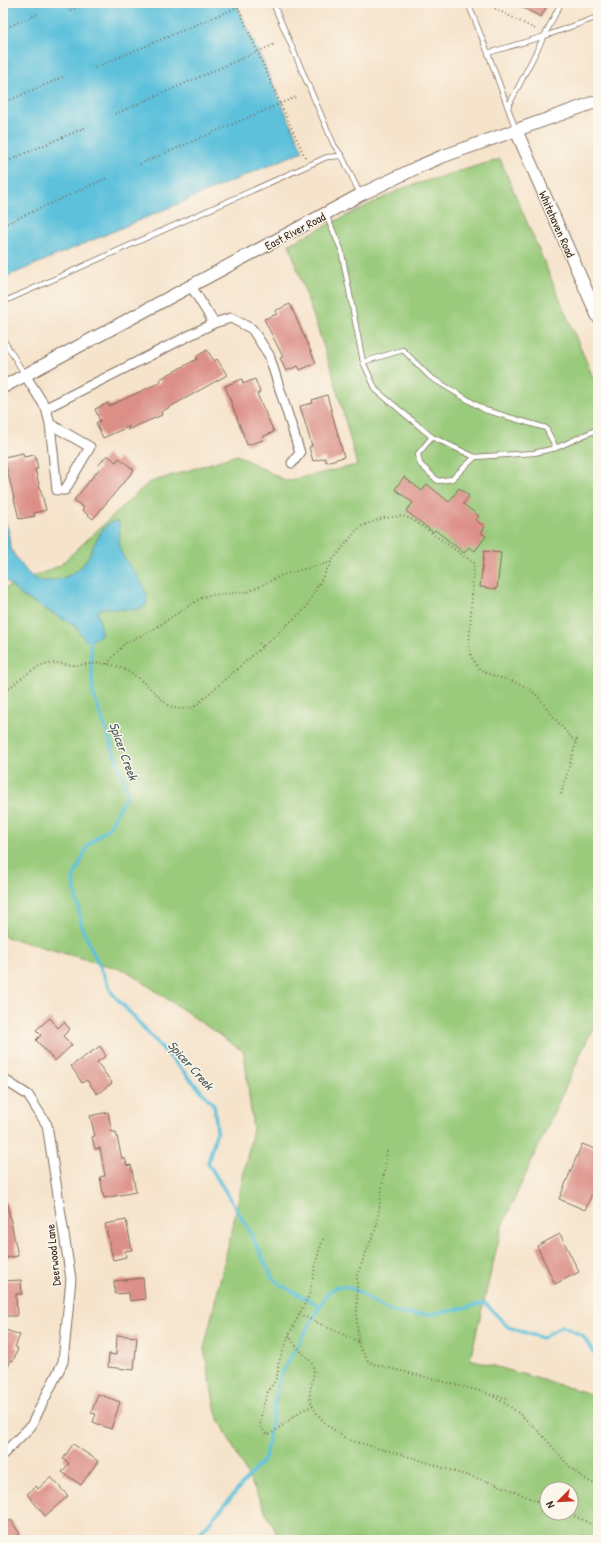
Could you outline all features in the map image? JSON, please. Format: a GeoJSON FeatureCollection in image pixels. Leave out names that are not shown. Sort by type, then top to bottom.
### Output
{"type":"FeatureCollection","features":[{"type":"Feature","properties":{"kind":"main road","name":"East River Road"},"geometry":{"type":"LineString","coordinates":[[3,387],[360,195],[420,166],[598,101]]}},
{"type":"Feature","properties":{"kind":"main road","name":"Whitehaven Road"},"geometry":{"type":"LineString","coordinates":[[516,130],[598,317]]}},
{"type":"Feature","properties":{"kind":"street"},"geometry":{"type":"LineString","coordinates":[[191,286],[214,322]]}},
{"type":"Feature","properties":{"kind":"street"},"geometry":{"type":"LineString","coordinates":[[46,408],[214,322],[231,318],[252,329],[269,355],[300,453],[292,464]]}},
{"type":"Feature","properties":{"kind":"street"},"geometry":{"type":"LineString","coordinates":[[25,375],[46,408],[50,424],[57,490],[65,490],[90,447],[50,424]]}},
{"type":"Feature","properties":{"kind":"street","name":"Deerwood Lane"},"geometry":{"type":"LineString","coordinates":[[3,1079],[28,1095],[47,1125],[70,1279],[63,1362],[31,1426],[3,1454]]}},
{"type":"Feature","properties":{"kind":"lane"},"geometry":{"type":"LineString","coordinates":[[273,3],[334,145],[342,156],[360,195]]}},
{"type":"Feature","properties":{"kind":"lane"},"geometry":{"type":"LineString","coordinates":[[468,3],[516,130]]}},
{"type":"Feature","properties":{"kind":"lane"},"geometry":{"type":"LineString","coordinates":[[508,107],[562,3]]}},
{"type":"Feature","properties":{"kind":"lane"},"geometry":{"type":"LineString","coordinates":[[488,53],[545,36],[598,17]]}},
{"type":"Feature","properties":{"kind":"lane"},"geometry":{"type":"LineString","coordinates":[[3,302],[315,162],[328,157],[342,156]]}},
{"type":"Feature","properties":{"kind":"lane"},"geometry":{"type":"LineString","coordinates":[[325,214],[341,249],[363,362],[376,390],[432,437],[475,457],[534,453],[556,448],[598,429]]}},
{"type":"Feature","properties":{"kind":"lane"},"geometry":{"type":"LineString","coordinates":[[3,339],[25,375]]}},
{"type":"Feature","properties":{"kind":"lane"},"geometry":{"type":"LineString","coordinates":[[363,362],[403,350],[430,377],[486,410],[546,428],[556,448]]}},
{"type":"Feature","properties":{"kind":"lane"},"geometry":{"type":"LineString","coordinates":[[432,437],[418,454],[420,464],[438,481],[452,479],[475,457]]}},
{"type":"Feature","properties":{"kind":"path"},"geometry":{"type":"LineString","coordinates":[[70,10],[86,3]]}},
{"type":"Feature","properties":{"kind":"path"},"geometry":{"type":"LineString","coordinates":[[236,3],[303,151]]}},
{"type":"Feature","properties":{"kind":"path"},"geometry":{"type":"LineString","coordinates":[[94,68],[247,3]]}},
{"type":"Feature","properties":{"kind":"path"},"geometry":{"type":"LineString","coordinates":[[484,3],[540,31]]}},
{"type":"Feature","properties":{"kind":"path"},"geometry":{"type":"LineString","coordinates":[[3,30],[38,14]]}},
{"type":"Feature","properties":{"kind":"path"},"geometry":{"type":"LineString","coordinates":[[115,114],[275,44]]}},
{"type":"Feature","properties":{"kind":"path"},"geometry":{"type":"LineString","coordinates":[[3,103],[63,77]]}},
{"type":"Feature","properties":{"kind":"path"},"geometry":{"type":"LineString","coordinates":[[140,164],[298,96]]}},
{"type":"Feature","properties":{"kind":"path"},"geometry":{"type":"LineString","coordinates":[[3,163],[86,127]]}},
{"type":"Feature","properties":{"kind":"path"},"geometry":{"type":"LineString","coordinates":[[3,225],[106,178]]}},
{"type":"Feature","properties":{"kind":"path"},"geometry":{"type":"LineString","coordinates":[[3,694],[24,676],[41,666],[58,663],[74,665],[106,664],[130,672],[168,705],[183,710],[199,703],[305,609],[331,562],[344,544],[362,526],[383,518],[403,516],[413,520],[474,563],[469,645],[470,654],[473,661],[484,672],[519,683],[530,690],[540,699],[576,743]]}},
{"type":"Feature","properties":{"kind":"path"},"geometry":{"type":"LineString","coordinates":[[106,664],[124,644],[152,630],[201,598],[209,595],[248,592],[282,575],[331,562]]}},
{"type":"Feature","properties":{"kind":"path"},"geometry":{"type":"LineString","coordinates":[[259,643],[263,647]]}},
{"type":"Feature","properties":{"kind":"path"},"geometry":{"type":"LineString","coordinates":[[561,794],[578,736]]}},
{"type":"Feature","properties":{"kind":"path"},"geometry":{"type":"LineString","coordinates":[[387,1151],[377,1225],[357,1275],[359,1342],[363,1354],[368,1361],[374,1364],[510,1399]]}},
{"type":"Feature","properties":{"kind":"path"},"geometry":{"type":"LineString","coordinates":[[313,1406],[302,1410],[271,1434],[266,1434],[260,1426],[262,1410],[268,1391],[276,1381],[278,1365],[289,1336],[310,1293],[317,1258],[323,1239]]}},
{"type":"Feature","properties":{"kind":"path"},"geometry":{"type":"LineString","coordinates":[[300,1314],[359,1342]]}},
{"type":"Feature","properties":{"kind":"path"},"geometry":{"type":"LineString","coordinates":[[289,1336],[294,1344],[312,1364],[313,1378],[309,1394],[313,1406],[327,1425],[343,1437],[496,1484],[539,1502]]}},
{"type":"Feature","properties":{"kind":"path"},"geometry":{"type":"LineString","coordinates":[[492,1395],[528,1422],[578,1474],[598,1485]]}},
{"type":"Feature","properties":{"kind":"path"},"geometry":{"type":"LineString","coordinates":[[579,1517],[598,1528]]}},
{"type":"Feature","properties":{"kind":"green space"},"geometry":{"type":"Polygon","coordinates":[[[500,159],[598,389],[598,1016],[502,1226],[470,1359],[598,1396],[598,1540],[280,1540],[216,1413],[204,1349],[232,1229],[253,1129],[244,1052],[127,971],[3,936],[3,589],[59,566],[148,483],[237,455],[286,481],[357,465],[332,371],[289,244],[403,188],[500,159]]]}},
{"type":"Feature","properties":{"kind":"water"},"geometry":{"type":"Polygon","coordinates":[[[3,3],[236,3],[303,151],[3,278],[3,3]]]}},
{"type":"Feature","properties":{"kind":"water"},"geometry":{"type":"Polygon","coordinates":[[[3,518],[8,529],[12,550],[16,557],[31,576],[38,580],[46,581],[62,578],[81,567],[85,563],[105,526],[109,523],[118,521],[120,528],[120,549],[144,587],[147,595],[146,605],[137,610],[101,608],[97,613],[100,622],[101,635],[90,641],[85,640],[75,626],[22,596],[3,578],[3,518]]]}},
{"type":"Feature","properties":{"kind":"building"},"geometry":{"type":"Polygon","coordinates":[[[514,3],[548,3],[541,17],[514,3]]]}},
{"type":"Feature","properties":{"kind":"building"},"geometry":{"type":"Polygon","coordinates":[[[290,304],[316,363],[300,370],[298,366],[286,371],[280,358],[283,357],[264,319],[277,314],[275,311],[290,304]]]}},
{"type":"Feature","properties":{"kind":"building"},"geometry":{"type":"Polygon","coordinates":[[[207,350],[214,361],[217,359],[227,375],[161,412],[162,415],[127,430],[130,426],[103,438],[96,423],[100,421],[95,409],[108,403],[109,406],[161,382],[160,379],[197,359],[196,357],[207,350]]]}},
{"type":"Feature","properties":{"kind":"building"},"geometry":{"type":"Polygon","coordinates":[[[242,379],[243,384],[255,379],[260,392],[257,394],[274,432],[262,437],[263,440],[247,445],[225,386],[242,379]]]}},
{"type":"Feature","properties":{"kind":"building"},"geometry":{"type":"Polygon","coordinates":[[[327,395],[344,457],[326,462],[325,458],[313,461],[309,447],[312,446],[300,406],[313,403],[312,400],[327,395]]]}},
{"type":"Feature","properties":{"kind":"building"},"geometry":{"type":"Polygon","coordinates":[[[23,453],[24,457],[35,455],[38,469],[35,469],[46,510],[34,513],[35,516],[19,519],[4,457],[23,453]]]}},
{"type":"Feature","properties":{"kind":"building"},"geometry":{"type":"Polygon","coordinates":[[[107,455],[116,462],[119,458],[134,470],[93,519],[82,510],[84,508],[74,500],[100,468],[98,466],[107,455]]]}},
{"type":"Feature","properties":{"kind":"building"},"geometry":{"type":"Polygon","coordinates":[[[404,477],[422,491],[427,484],[449,502],[459,488],[469,496],[463,504],[479,516],[476,520],[485,527],[481,533],[486,536],[475,551],[469,547],[464,553],[435,530],[433,532],[406,511],[413,503],[395,489],[404,477]]]}},
{"type":"Feature","properties":{"kind":"building"},"geometry":{"type":"Polygon","coordinates":[[[484,551],[501,553],[497,589],[480,587],[484,551]]]}},
{"type":"Feature","properties":{"kind":"building"},"geometry":{"type":"Polygon","coordinates":[[[50,1018],[58,1028],[64,1022],[70,1029],[63,1036],[72,1045],[55,1061],[36,1040],[41,1035],[36,1030],[50,1018]]]}},
{"type":"Feature","properties":{"kind":"building"},"geometry":{"type":"Polygon","coordinates":[[[100,1046],[106,1056],[97,1062],[112,1083],[97,1094],[87,1080],[82,1083],[71,1066],[100,1046]]]}},
{"type":"Feature","properties":{"kind":"building"},"geometry":{"type":"Polygon","coordinates":[[[108,1112],[112,1132],[116,1132],[122,1159],[125,1158],[127,1166],[131,1165],[136,1192],[104,1198],[100,1177],[105,1176],[100,1148],[95,1149],[92,1137],[95,1136],[90,1116],[108,1112]]]}},
{"type":"Feature","properties":{"kind":"building"},"geometry":{"type":"Polygon","coordinates":[[[582,1144],[598,1150],[598,1180],[585,1210],[559,1199],[582,1144]]]}},
{"type":"Feature","properties":{"kind":"building"},"geometry":{"type":"Polygon","coordinates":[[[3,1202],[7,1202],[18,1256],[5,1258],[3,1247],[3,1202]]]}},
{"type":"Feature","properties":{"kind":"building"},"geometry":{"type":"Polygon","coordinates":[[[126,1220],[132,1250],[125,1251],[126,1257],[113,1260],[105,1224],[126,1220]]]}},
{"type":"Feature","properties":{"kind":"building"},"geometry":{"type":"Polygon","coordinates":[[[560,1234],[579,1272],[555,1284],[537,1246],[560,1234]]]}},
{"type":"Feature","properties":{"kind":"building"},"geometry":{"type":"Polygon","coordinates":[[[143,1278],[145,1299],[130,1301],[129,1293],[115,1294],[114,1281],[143,1278]]]}},
{"type":"Feature","properties":{"kind":"building"},"geometry":{"type":"Polygon","coordinates":[[[21,1280],[22,1294],[16,1294],[17,1316],[3,1316],[3,1281],[21,1280]]]}},
{"type":"Feature","properties":{"kind":"building"},"geometry":{"type":"Polygon","coordinates":[[[3,1329],[20,1335],[15,1347],[18,1349],[13,1361],[11,1360],[3,1379],[3,1329]]]}},
{"type":"Feature","properties":{"kind":"building"},"geometry":{"type":"Polygon","coordinates":[[[117,1335],[137,1337],[134,1370],[108,1367],[109,1354],[116,1355],[117,1335]]]}},
{"type":"Feature","properties":{"kind":"building"},"geometry":{"type":"Polygon","coordinates":[[[98,1394],[120,1402],[111,1429],[93,1422],[96,1414],[91,1413],[98,1394]]]}},
{"type":"Feature","properties":{"kind":"building"},"geometry":{"type":"Polygon","coordinates":[[[73,1444],[98,1461],[81,1485],[62,1472],[69,1463],[63,1459],[73,1444]]]}},
{"type":"Feature","properties":{"kind":"building"},"geometry":{"type":"Polygon","coordinates":[[[51,1477],[68,1496],[45,1516],[27,1494],[36,1486],[38,1489],[51,1477]]]}},
{"type":"Feature","properties":{"kind":"building"},"geometry":{"type":"Polygon","coordinates":[[[11,1520],[20,1534],[11,1540],[3,1540],[3,1525],[11,1520]]]}},
{"type":"Feature","properties":{"kind":"waterway","name":"Spicer Creek"},"geometry":{"type":"LineString","coordinates":[[89,637],[93,693],[128,792],[110,826],[88,845],[73,879],[82,928],[112,993],[214,1105],[217,1130],[208,1163],[248,1228],[272,1277],[281,1285],[320,1306],[330,1291],[339,1287],[353,1289],[378,1305],[391,1311],[403,1314],[415,1315],[438,1313],[485,1303],[508,1327],[542,1338],[562,1326],[583,1336],[598,1359]]}},
{"type":"Feature","properties":{"kind":"waterway"},"geometry":{"type":"LineString","coordinates":[[201,1540],[200,1533],[265,1458],[279,1378],[320,1306]]}}]}
